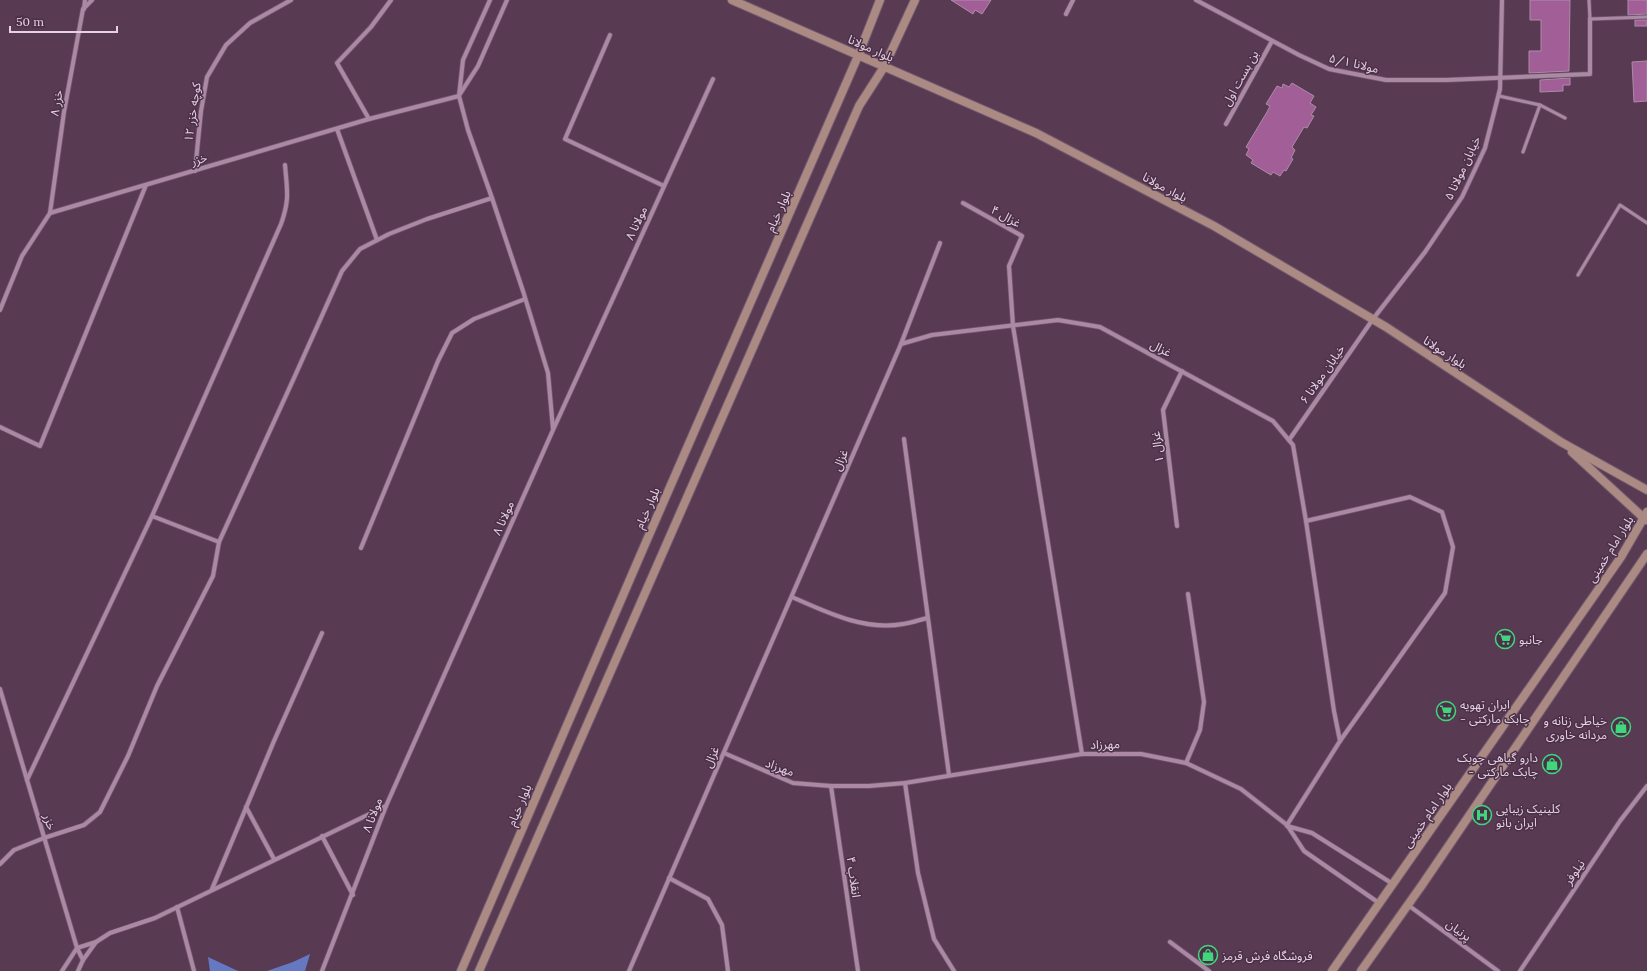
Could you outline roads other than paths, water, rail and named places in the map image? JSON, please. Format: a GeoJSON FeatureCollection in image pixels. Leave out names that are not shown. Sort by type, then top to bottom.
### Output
{"type":"FeatureCollection","features":[{"type":"Feature","properties":{"kind":"street","name":"خزر ۸"},"geometry":{"type":"LineString","coordinates":[[50,213],[64,112],[85,0]]}},
{"type":"Feature","properties":{"kind":"street"},"geometry":{"type":"LineString","coordinates":[[84,9],[92,0]]}},
{"type":"Feature","properties":{"kind":"street","name":"کوچه خزر ۱۲"},"geometry":{"type":"LineString","coordinates":[[195,170],[201,111],[207,77],[226,44],[250,22],[291,0]]}},
{"type":"Feature","properties":{"kind":"street"},"geometry":{"type":"LineString","coordinates":[[369,119],[337,63],[371,27],[390,0]]}},
{"type":"Feature","properties":{"kind":"street"},"geometry":{"type":"LineString","coordinates":[[490,0],[463,60],[459,96],[468,130],[492,198],[548,373],[553,430]]}},
{"type":"Feature","properties":{"kind":"street"},"geometry":{"type":"LineString","coordinates":[[459,96],[478,66],[507,0]]}},
{"type":"Feature","properties":{"kind":"street","name":"بلوار مولانا"},"geometry":{"type":"LineString","coordinates":[[732,0],[1043,137],[1214,226],[1373,319],[1561,442],[1647,490]]}},
{"type":"Feature","properties":{"kind":"street","name":"بلوار خیام"},"geometry":{"type":"LineString","coordinates":[[461,971],[858,56],[880,0]]}},
{"type":"Feature","properties":{"kind":"street"},"geometry":{"type":"LineString","coordinates":[[479,971],[859,106],[884,67],[915,0]]}},
{"type":"Feature","properties":{"kind":"street"},"geometry":{"type":"LineString","coordinates":[[1066,14],[1073,0]]}},
{"type":"Feature","properties":{"kind":"street","name":"مولانا ۵/۱"},"geometry":{"type":"LineString","coordinates":[[1196,0],[1272,41],[1329,69],[1386,80],[1501,79],[1590,74],[1590,19]]}},
{"type":"Feature","properties":{"kind":"street","name":"خیابان مولانا ۵"},"geometry":{"type":"LineString","coordinates":[[1373,319],[1425,252],[1462,197],[1485,148],[1499,96],[1501,79],[1502,0]]}},
{"type":"Feature","properties":{"kind":"street"},"geometry":{"type":"LineString","coordinates":[[610,35],[565,139],[664,186]]}},
{"type":"Feature","properties":{"kind":"street","name":"بن بست اول"},"geometry":{"type":"LineString","coordinates":[[1226,124],[1272,41]]}},
{"type":"Feature","properties":{"kind":"street","name":"مولانا ۸"},"geometry":{"type":"LineString","coordinates":[[322,971],[353,895],[386,806],[553,430],[713,79]]}},
{"type":"Feature","properties":{"kind":"street","name":"خزر"},"geometry":{"type":"LineString","coordinates":[[50,213],[146,186],[195,170],[369,119],[459,96]]}},
{"type":"Feature","properties":{"kind":"street"},"geometry":{"type":"LineString","coordinates":[[336,129],[377,240]]}},
{"type":"Feature","properties":{"kind":"street"},"geometry":{"type":"LineString","coordinates":[[27,780],[152,516],[283,219],[287,208],[288,198],[284,165]]}},
{"type":"Feature","properties":{"kind":"street"},"geometry":{"type":"LineString","coordinates":[[0,426],[40,446],[146,186]]}},
{"type":"Feature","properties":{"kind":"street"},"geometry":{"type":"LineString","coordinates":[[0,864],[14,850],[44,838],[84,825],[100,812],[128,756],[157,686],[213,576],[219,542],[342,271],[360,249],[377,240],[427,219],[492,198]]}},
{"type":"Feature","properties":{"kind":"street","name":"غزال ۴"},"geometry":{"type":"LineString","coordinates":[[963,203],[1022,236],[1009,266],[1013,326]]}},
{"type":"Feature","properties":{"kind":"street"},"geometry":{"type":"LineString","coordinates":[[0,310],[22,256],[50,213]]}},
{"type":"Feature","properties":{"kind":"street"},"geometry":{"type":"LineString","coordinates":[[902,344],[940,243]]}},
{"type":"Feature","properties":{"kind":"street"},"geometry":{"type":"LineString","coordinates":[[361,548],[438,361],[452,333],[474,319],[525,299]]}},
{"type":"Feature","properties":{"kind":"street","name":"خیابان مولانا ۶"},"geometry":{"type":"LineString","coordinates":[[1288,440],[1373,319]]}},
{"type":"Feature","properties":{"kind":"street","name":"غزال"},"geometry":{"type":"LineString","coordinates":[[629,971],[902,344],[932,335],[1058,320],[1100,327],[1273,421],[1293,445],[1340,741]]}},
{"type":"Feature","properties":{"kind":"street"},"geometry":{"type":"LineString","coordinates":[[1013,326],[1082,754]]}},
{"type":"Feature","properties":{"kind":"street","name":"غزال ۱"},"geometry":{"type":"LineString","coordinates":[[1177,526],[1163,410],[1182,371]]}},
{"type":"Feature","properties":{"kind":"street"},"geometry":{"type":"LineString","coordinates":[[904,439],[948,775]]}},
{"type":"Feature","properties":{"kind":"street","name":"بلوار مولانا"},"geometry":{"type":"LineString","coordinates":[[1561,442],[1646,517]]}},
{"type":"Feature","properties":{"kind":"street"},"geometry":{"type":"LineString","coordinates":[[1287,826],[1340,741],[1446,593],[1453,547],[1442,512],[1410,497],[1306,521]]}},
{"type":"Feature","properties":{"kind":"street"},"geometry":{"type":"LineString","coordinates":[[152,516],[219,542]]}},
{"type":"Feature","properties":{"kind":"street","name":"بلوار امام خمینی"},"geometry":{"type":"LineString","coordinates":[[1332,971],[1621,557],[1646,517]]}},
{"type":"Feature","properties":{"kind":"street"},"geometry":{"type":"LineString","coordinates":[[1361,971],[1408,905],[1647,554]]}},
{"type":"Feature","properties":{"kind":"street"},"geometry":{"type":"LineString","coordinates":[[1186,763],[1200,730],[1204,702],[1188,594]]}},
{"type":"Feature","properties":{"kind":"street"},"geometry":{"type":"LineString","coordinates":[[792,597],[830,614],[866,624],[902,625],[927,618]]}},
{"type":"Feature","properties":{"kind":"street"},"geometry":{"type":"LineString","coordinates":[[212,890],[274,741],[322,633]]}},
{"type":"Feature","properties":{"kind":"street","name":"خزر"},"geometry":{"type":"LineString","coordinates":[[0,689],[77,948],[83,960]]}},
{"type":"Feature","properties":{"kind":"street","name":"مهرزاد"},"geometry":{"type":"LineString","coordinates":[[724,754],[793,783],[831,786],[869,786],[906,783],[1082,754],[1141,754],[1186,763],[1241,788],[1287,826]]}},
{"type":"Feature","properties":{"kind":"street"},"geometry":{"type":"LineString","coordinates":[[906,783],[918,873],[934,939],[954,971]]}},
{"type":"Feature","properties":{"kind":"street","name":"انقلاب ۴"},"geometry":{"type":"LineString","coordinates":[[831,786],[858,971]]}},
{"type":"Feature","properties":{"kind":"street","name":"نیلوفر"},"geometry":{"type":"LineString","coordinates":[[1520,971],[1620,821],[1647,786]]}},
{"type":"Feature","properties":{"kind":"street"},"geometry":{"type":"LineString","coordinates":[[62,971],[77,948],[96,942],[110,933],[155,918],[386,806]]}},
{"type":"Feature","properties":{"kind":"street"},"geometry":{"type":"LineString","coordinates":[[246,807],[274,859]]}},
{"type":"Feature","properties":{"kind":"street"},"geometry":{"type":"LineString","coordinates":[[1287,826],[1312,834],[1393,884]]}},
{"type":"Feature","properties":{"kind":"street"},"geometry":{"type":"LineString","coordinates":[[1287,826],[1304,851],[1379,903]]}},
{"type":"Feature","properties":{"kind":"street"},"geometry":{"type":"LineString","coordinates":[[322,836],[353,895]]}},
{"type":"Feature","properties":{"kind":"street"},"geometry":{"type":"LineString","coordinates":[[669,878],[708,899],[722,926],[728,971]]}},
{"type":"Feature","properties":{"kind":"street","name":"پرنیان"},"geometry":{"type":"LineString","coordinates":[[1408,905],[1498,971]]}},
{"type":"Feature","properties":{"kind":"street"},"geometry":{"type":"LineString","coordinates":[[177,907],[194,971]]}},
{"type":"Feature","properties":{"kind":"street"},"geometry":{"type":"LineString","coordinates":[[78,971],[83,960],[96,942]]}},
{"type":"Feature","properties":{"kind":"street"},"geometry":{"type":"LineString","coordinates":[[1170,942],[1209,971]]}},
{"type":"Feature","properties":{"kind":"lane"},"geometry":{"type":"LineString","coordinates":[[1590,0],[1590,19],[1647,17]]}},
{"type":"Feature","properties":{"kind":"lane"},"geometry":{"type":"LineString","coordinates":[[1499,96],[1540,105],[1565,118]]}},
{"type":"Feature","properties":{"kind":"lane"},"geometry":{"type":"LineString","coordinates":[[1523,152],[1540,105]]}},
{"type":"Feature","properties":{"kind":"lane"},"geometry":{"type":"LineString","coordinates":[[1578,275],[1620,205],[1647,223]]}},
{"type":"Feature","properties":{"kind":"place","name":"جانبو"},"geometry":{"type":"Point","coordinates":[1505,639]}},
{"type":"Feature","properties":{"kind":"place","name":"ایران تهویه - چابک مارکتی"},"geometry":{"type":"Point","coordinates":[1446,711]}},
{"type":"Feature","properties":{"kind":"place","name":"خیاطی زنانه و مردانه خاوری"},"geometry":{"type":"Point","coordinates":[1621,727]}},
{"type":"Feature","properties":{"kind":"place","name":"دارو گیاهی چوبک - چابک مارکتی"},"geometry":{"type":"Point","coordinates":[1552,764]}},
{"type":"Feature","properties":{"kind":"place","name":"کلینیک زیبایی ایران بانو"},"geometry":{"type":"Point","coordinates":[1482,815]}},
{"type":"Feature","properties":{"kind":"place","name":"فروشگاه فرش قرمز"},"geometry":{"type":"Point","coordinates":[1208,955]}}]}
